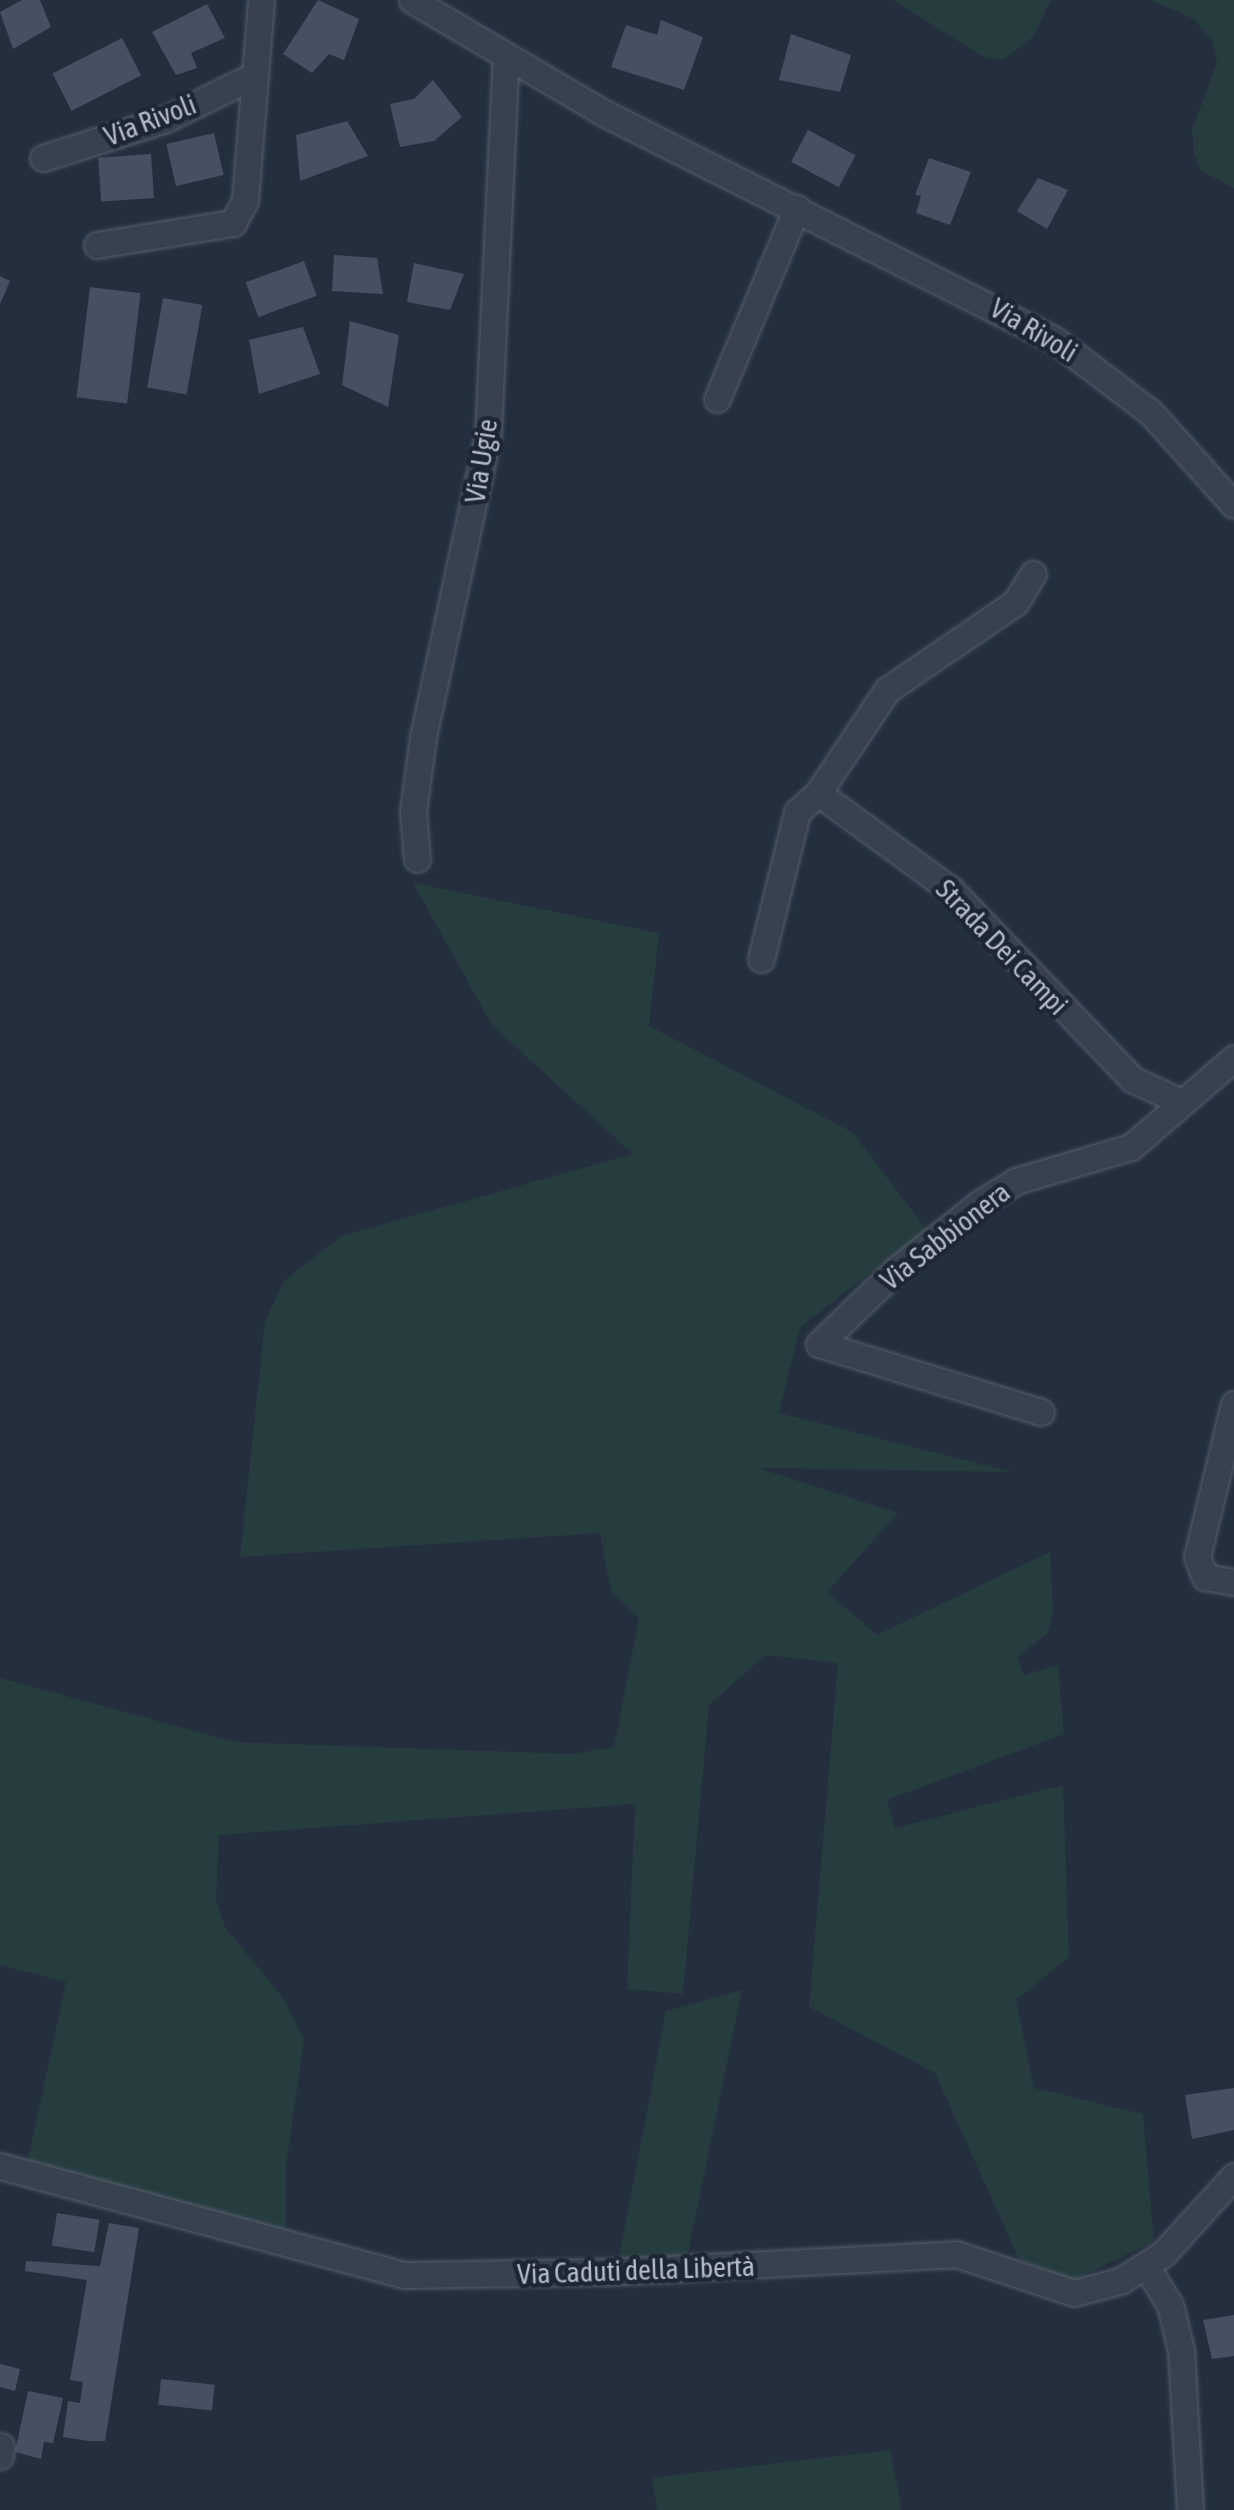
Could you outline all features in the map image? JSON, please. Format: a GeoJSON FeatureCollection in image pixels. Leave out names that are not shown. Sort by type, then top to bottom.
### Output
{"type":"FeatureCollection","features":[{"type":"Feature","properties":{"kind":"street"},"geometry":{"type":"LineString","coordinates":[[97,245],[233,223],[245,200],[261,0]]}},
{"type":"Feature","properties":{"kind":"street","name":"Via Rivoli"},"geometry":{"type":"LineString","coordinates":[[412,0],[602,112],[1056,340],[1150,412],[1234,505]]}},
{"type":"Feature","properties":{"kind":"street","name":"Via Ugie"},"geometry":{"type":"LineString","coordinates":[[417,859],[413,812],[423,737],[488,434],[506,56]]}},
{"type":"Feature","properties":{"kind":"street","name":"Via Rivoli"},"geometry":{"type":"LineString","coordinates":[[44,158],[166,119],[253,76]]}},
{"type":"Feature","properties":{"kind":"street"},"geometry":{"type":"LineString","coordinates":[[717,400],[797,208]]}},
{"type":"Feature","properties":{"kind":"street"},"geometry":{"type":"LineString","coordinates":[[761,959],[797,812],[818,793],[888,690],[1016,602],[1033,574]]}},
{"type":"Feature","properties":{"kind":"street","name":"Strada Dei Campi"},"geometry":{"type":"LineString","coordinates":[[818,793],[951,890],[1132,1079],[1182,1102]]}},
{"type":"Feature","properties":{"kind":"street","name":"Via Sabbionera"},"geometry":{"type":"LineString","coordinates":[[1041,1412],[818,1344],[897,1268],[980,1203],[1016,1181],[1132,1147],[1234,1058]]}},
{"type":"Feature","properties":{"kind":"street"},"geometry":{"type":"LineString","coordinates":[[1234,1404],[1197,1569],[1234,1582]]}},
{"type":"Feature","properties":{"kind":"street","name":"Via Caduti della Libertà"},"geometry":{"type":"LineString","coordinates":[[0,2166],[405,2275],[606,2272],[956,2254],[1074,2294],[1120,2281],[1146,2266],[1234,2176]]}},
{"type":"Feature","properties":{"kind":"street"},"geometry":{"type":"LineString","coordinates":[[1146,2266],[1170,2305],[1181,2350],[1190,2510]]}},
{"type":"Feature","properties":{"kind":"green space"},"geometry":{"type":"Polygon","coordinates":[[[893,0],[1051,0],[1033,37],[1004,59],[985,58],[893,0]]]}},
{"type":"Feature","properties":{"kind":"green space"},"geometry":{"type":"Polygon","coordinates":[[[1151,0],[1234,0],[1234,188],[1201,171],[1194,153],[1192,130],[1217,63],[1213,42],[1194,19],[1151,0]]]}},
{"type":"Feature","properties":{"kind":"green space"},"geometry":{"type":"Polygon","coordinates":[[[413,883],[659,933],[649,1026],[852,1132],[927,1230],[801,1326],[779,1413],[1012,1472],[758,1468],[898,1513],[827,1592],[877,1635],[1050,1552],[1053,1612],[1047,1634],[1017,1657],[1024,1675],[1058,1665],[1064,1734],[887,1800],[895,1828],[1063,1785],[1069,1957],[1016,2000],[1034,2088],[1143,2114],[1154,2242],[1071,2281],[1019,2259],[935,2073],[809,2007],[838,1663],[765,1655],[709,1705],[683,1994],[627,1989],[635,1804],[219,1835],[216,1899],[225,1927],[283,1998],[304,2040],[286,2166],[286,2232],[28,2160],[66,1982],[0,1965],[0,1678],[235,1742],[572,1754],[614,1747],[639,1618],[611,1591],[600,1533],[240,1557],[265,1321],[284,1281],[341,1236],[633,1154],[492,1025],[413,883]]]}},
{"type":"Feature","properties":{"kind":"green space"},"geometry":{"type":"Polygon","coordinates":[[[742,1990],[686,2263],[619,2258],[666,2011],[742,1990]]]}},
{"type":"Feature","properties":{"kind":"green space"},"geometry":{"type":"Polygon","coordinates":[[[890,2450],[902,2510],[657,2510],[652,2478],[890,2450]]]}},
{"type":"Feature","properties":{"kind":"building"},"geometry":{"type":"Polygon","coordinates":[[[22,0],[40,0],[51,27],[13,49],[0,12],[22,0]]]}},
{"type":"Feature","properties":{"kind":"building"},"geometry":{"type":"Polygon","coordinates":[[[318,0],[359,19],[344,60],[329,54],[312,73],[283,54],[318,0]]]}},
{"type":"Feature","properties":{"kind":"building"},"geometry":{"type":"Polygon","coordinates":[[[207,4],[225,38],[191,53],[197,68],[176,75],[152,32],[207,4]]]}},
{"type":"Feature","properties":{"kind":"building"},"geometry":{"type":"Polygon","coordinates":[[[661,20],[703,37],[684,90],[611,67],[626,25],[657,35],[661,20]]]}},
{"type":"Feature","properties":{"kind":"building"},"geometry":{"type":"Polygon","coordinates":[[[791,34],[851,55],[840,92],[779,80],[791,34]]]}},
{"type":"Feature","properties":{"kind":"building"},"geometry":{"type":"Polygon","coordinates":[[[122,38],[141,75],[72,111],[53,73],[122,38]]]}},
{"type":"Feature","properties":{"kind":"building"},"geometry":{"type":"Polygon","coordinates":[[[433,80],[462,117],[434,141],[400,147],[390,104],[414,99],[433,80]]]}},
{"type":"Feature","properties":{"kind":"building"},"geometry":{"type":"Polygon","coordinates":[[[347,121],[368,156],[300,181],[296,135],[347,121]]]}},
{"type":"Feature","properties":{"kind":"building"},"geometry":{"type":"Polygon","coordinates":[[[808,130],[856,155],[839,187],[791,162],[808,130]]]}},
{"type":"Feature","properties":{"kind":"building"},"geometry":{"type":"Polygon","coordinates":[[[214,133],[224,175],[176,186],[166,144],[214,133]]]}},
{"type":"Feature","properties":{"kind":"building"},"geometry":{"type":"Polygon","coordinates":[[[151,154],[154,198],[101,202],[98,158],[151,154]]]}},
{"type":"Feature","properties":{"kind":"building"},"geometry":{"type":"Polygon","coordinates":[[[929,158],[971,172],[950,225],[916,213],[921,196],[915,195],[929,158]]]}},
{"type":"Feature","properties":{"kind":"building"},"geometry":{"type":"Polygon","coordinates":[[[1038,178],[1068,190],[1047,229],[1017,211],[1038,178]]]}},
{"type":"Feature","properties":{"kind":"building"},"geometry":{"type":"Polygon","coordinates":[[[334,255],[377,258],[383,294],[332,291],[334,255]]]}},
{"type":"Feature","properties":{"kind":"building"},"geometry":{"type":"Polygon","coordinates":[[[304,261],[317,296],[258,317],[246,282],[304,261]]]}},
{"type":"Feature","properties":{"kind":"building"},"geometry":{"type":"Polygon","coordinates":[[[414,263],[464,274],[450,310],[407,302],[414,263]]]}},
{"type":"Feature","properties":{"kind":"building"},"geometry":{"type":"Polygon","coordinates":[[[0,276],[10,281],[0,304],[0,276]]]}},
{"type":"Feature","properties":{"kind":"building"},"geometry":{"type":"Polygon","coordinates":[[[90,287],[141,293],[127,403],[76,397],[90,287]]]}},
{"type":"Feature","properties":{"kind":"building"},"geometry":{"type":"Polygon","coordinates":[[[163,298],[202,305],[187,395],[147,388],[163,298]]]}},
{"type":"Feature","properties":{"kind":"building"},"geometry":{"type":"Polygon","coordinates":[[[350,321],[399,335],[388,407],[342,385],[350,321]]]}},
{"type":"Feature","properties":{"kind":"building"},"geometry":{"type":"Polygon","coordinates":[[[303,327],[320,374],[259,394],[249,340],[303,327]]]}},
{"type":"Feature","properties":{"kind":"building"},"geometry":{"type":"Polygon","coordinates":[[[1234,2088],[1234,2130],[1192,2139],[1185,2095],[1234,2088]]]}},
{"type":"Feature","properties":{"kind":"building"},"geometry":{"type":"Polygon","coordinates":[[[57,2213],[99,2220],[94,2252],[52,2246],[57,2213]]]}},
{"type":"Feature","properties":{"kind":"building"},"geometry":{"type":"Polygon","coordinates":[[[109,2223],[139,2228],[105,2441],[88,2441],[63,2437],[68,2401],[80,2403],[83,2382],[70,2380],[87,2280],[25,2271],[26,2261],[100,2266],[109,2223]]]}},
{"type":"Feature","properties":{"kind":"building"},"geometry":{"type":"Polygon","coordinates":[[[1234,2315],[1234,2356],[1212,2359],[1203,2320],[1234,2315]]]}},
{"type":"Feature","properties":{"kind":"building"},"geometry":{"type":"Polygon","coordinates":[[[0,2364],[20,2369],[15,2391],[0,2387],[0,2364]]]}},
{"type":"Feature","properties":{"kind":"building"},"geometry":{"type":"Polygon","coordinates":[[[161,2379],[215,2385],[212,2411],[158,2405],[161,2379]]]}},
{"type":"Feature","properties":{"kind":"building"},"geometry":{"type":"Polygon","coordinates":[[[28,2391],[63,2398],[53,2443],[44,2442],[41,2459],[15,2452],[28,2391]]]}}]}
